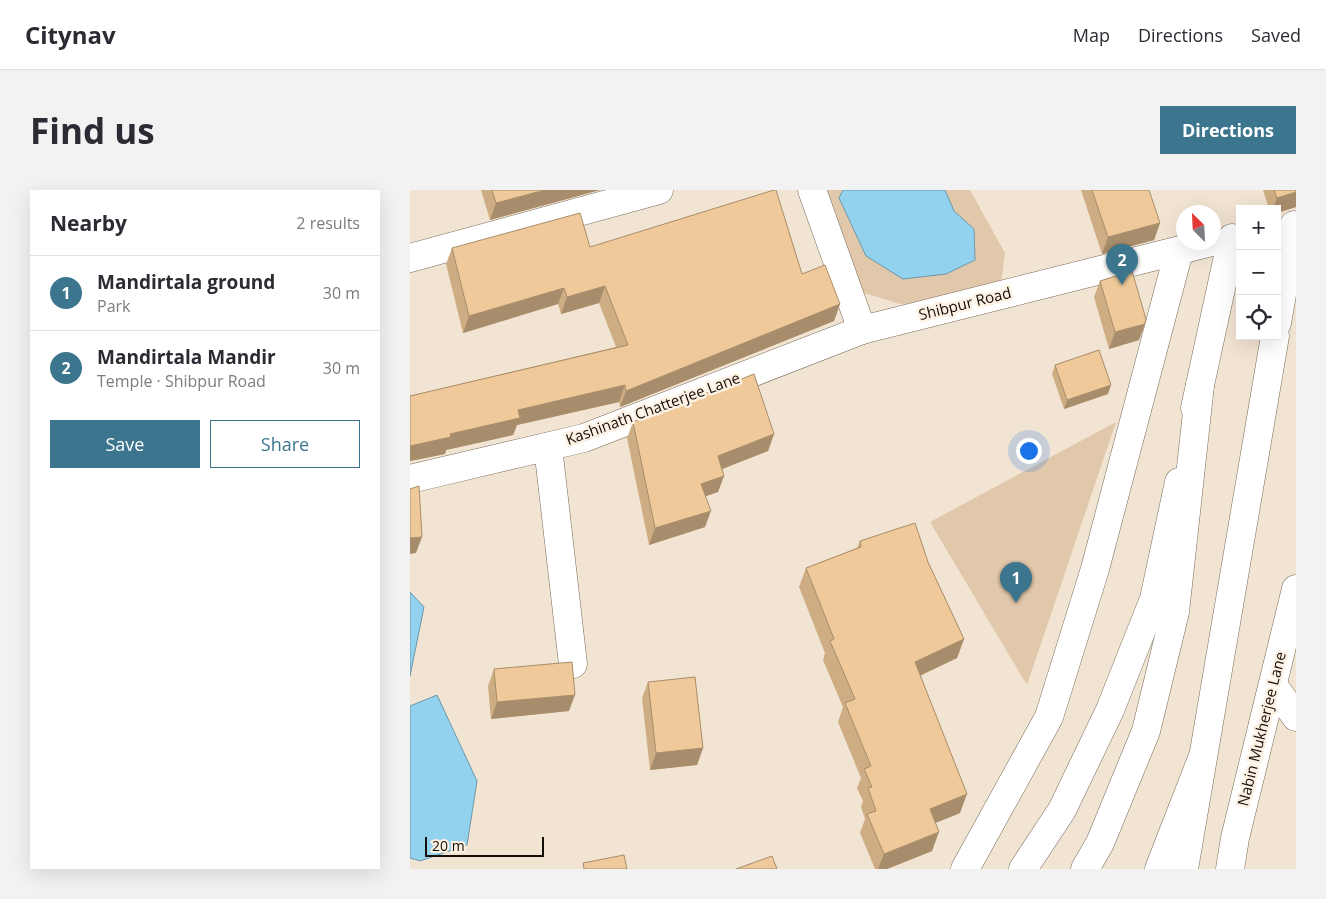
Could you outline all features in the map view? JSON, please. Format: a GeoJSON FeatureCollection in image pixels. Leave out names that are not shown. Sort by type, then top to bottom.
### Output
{"type":"FeatureCollection","features":[{"type":"Feature","properties":{"kind":"main road"},"geometry":{"type":"LineString","coordinates":[[410,258],[659,190]]}},
{"type":"Feature","properties":{"kind":"main road"},"geometry":{"type":"LineString","coordinates":[[812,190],[862,330]]}},
{"type":"Feature","properties":{"kind":"main road"},"geometry":{"type":"LineString","coordinates":[[1280,295],[1289,226]]}},
{"type":"Feature","properties":{"kind":"main road"},"geometry":{"type":"LineString","coordinates":[[1023,869],[1062,810],[1110,710],[1154,600],[1200,385],[1224,240]]}},
{"type":"Feature","properties":{"kind":"main road","name":"Shibpur Road"},"geometry":{"type":"LineString","coordinates":[[862,330],[1224,240]]}},
{"type":"Feature","properties":{"kind":"main road"},"geometry":{"type":"LineString","coordinates":[[965,869],[1049,717],[1095,570],[1179,251]]}},
{"type":"Feature","properties":{"kind":"main road","name":"Kashinath Chatterjee Lane"},"geometry":{"type":"LineString","coordinates":[[410,479],[584,438],[862,330]]}},
{"type":"Feature","properties":{"kind":"main road"},"geometry":{"type":"LineString","coordinates":[[1184,869],[1274,340]]}},
{"type":"Feature","properties":{"kind":"main road"},"geometry":{"type":"LineString","coordinates":[[1085,869],[1100,843],[1146,732],[1175,612],[1200,385]]}},
{"type":"Feature","properties":{"kind":"main road"},"geometry":{"type":"LineString","coordinates":[[548,447],[572,664]]}},
{"type":"Feature","properties":{"kind":"main road","name":"Nabin Mukherjee Lane"},"geometry":{"type":"LineString","coordinates":[[1230,869],[1235,838],[1296,590]]}},
{"type":"Feature","properties":{"kind":"main road"},"geometry":{"type":"LineString","coordinates":[[1273,686],[1296,717]]}},
{"type":"Feature","properties":{"kind":"main road"},"geometry":{"type":"LineString","coordinates":[[1159,869],[1203,756]]}},
{"type":"Feature","properties":{"kind":"main road"},"geometry":{"type":"LineString","coordinates":[[1235,838],[1253,869]]}},
{"type":"Feature","properties":{"kind":"shaded area"},"geometry":{"type":"Polygon","coordinates":[[[818,190],[970,190],[1005,253],[1001,284],[959,301],[900,304],[854,290],[818,190]]]}},
{"type":"Feature","properties":{"kind":"shaded area"},"geometry":{"type":"Polygon","coordinates":[[[1116,422],[1027,685],[930,522],[1116,422]]]}},
{"type":"Feature","properties":{"kind":"water"},"geometry":{"type":"Polygon","coordinates":[[[843,190],[945,190],[954,211],[974,229],[975,260],[946,274],[903,279],[866,256],[839,198],[843,190]]]}},
{"type":"Feature","properties":{"kind":"water"},"geometry":{"type":"Polygon","coordinates":[[[410,592],[424,607],[410,676],[410,592]]]}},
{"type":"Feature","properties":{"kind":"water"},"geometry":{"type":"Polygon","coordinates":[[[437,695],[477,781],[467,845],[420,861],[410,858],[410,706],[437,695]]]}},
{"type":"Feature","properties":{"kind":"building"},"geometry":{"type":"Polygon","coordinates":[[[492,190],[545,190],[496,203],[492,190]]]}},
{"type":"Feature","properties":{"kind":"building"},"geometry":{"type":"Polygon","coordinates":[[[776,190],[802,274],[825,265],[840,304],[626,391],[625,385],[518,410],[520,418],[450,434],[451,437],[410,446],[410,396],[628,345],[605,286],[567,297],[564,288],[469,316],[452,248],[580,213],[590,247],[776,190]]]}},
{"type":"Feature","properties":{"kind":"building"},"geometry":{"type":"Polygon","coordinates":[[[1092,190],[1149,190],[1160,223],[1108,237],[1092,190]]]}},
{"type":"Feature","properties":{"kind":"building"},"geometry":{"type":"Polygon","coordinates":[[[1274,190],[1296,190],[1296,192],[1277,198],[1274,190]]]}},
{"type":"Feature","properties":{"kind":"building"},"geometry":{"type":"Polygon","coordinates":[[[1132,271],[1146,319],[1145,324],[1115,332],[1100,281],[1132,271]]]}},
{"type":"Feature","properties":{"kind":"building"},"geometry":{"type":"Polygon","coordinates":[[[1099,350],[1111,385],[1067,400],[1055,365],[1099,350]]]}},
{"type":"Feature","properties":{"kind":"building"},"geometry":{"type":"Polygon","coordinates":[[[754,374],[774,434],[718,456],[724,476],[701,484],[711,511],[655,528],[633,422],[754,374]]]}},
{"type":"Feature","properties":{"kind":"building"},"geometry":{"type":"Polygon","coordinates":[[[419,486],[422,537],[410,538],[410,489],[419,486]]]}},
{"type":"Feature","properties":{"kind":"building"},"geometry":{"type":"Polygon","coordinates":[[[915,523],[928,562],[964,639],[915,662],[967,794],[930,809],[939,832],[884,854],[867,814],[876,811],[868,788],[872,787],[864,769],[871,766],[845,703],[855,699],[830,641],[834,639],[806,568],[861,547],[860,541],[915,523]]]}},
{"type":"Feature","properties":{"kind":"building"},"geometry":{"type":"Polygon","coordinates":[[[572,662],[575,695],[497,702],[494,669],[572,662]]]}},
{"type":"Feature","properties":{"kind":"building"},"geometry":{"type":"Polygon","coordinates":[[[695,677],[703,748],[656,753],[648,682],[695,677]]]}},
{"type":"Feature","properties":{"kind":"building"},"geometry":{"type":"Polygon","coordinates":[[[624,855],[627,869],[584,869],[583,863],[624,855]]]}},
{"type":"Feature","properties":{"kind":"building"},"geometry":{"type":"Polygon","coordinates":[[[772,856],[777,869],[736,869],[772,856]]]}},
{"type":"Feature","properties":{"kind":"place","name":"Mandirtala Mandir"},"geometry":{"type":"Point","coordinates":[1122,285]}},
{"type":"Feature","properties":{"kind":"place","name":"Mandirtala ground"},"geometry":{"type":"Point","coordinates":[1016,603]}}]}
